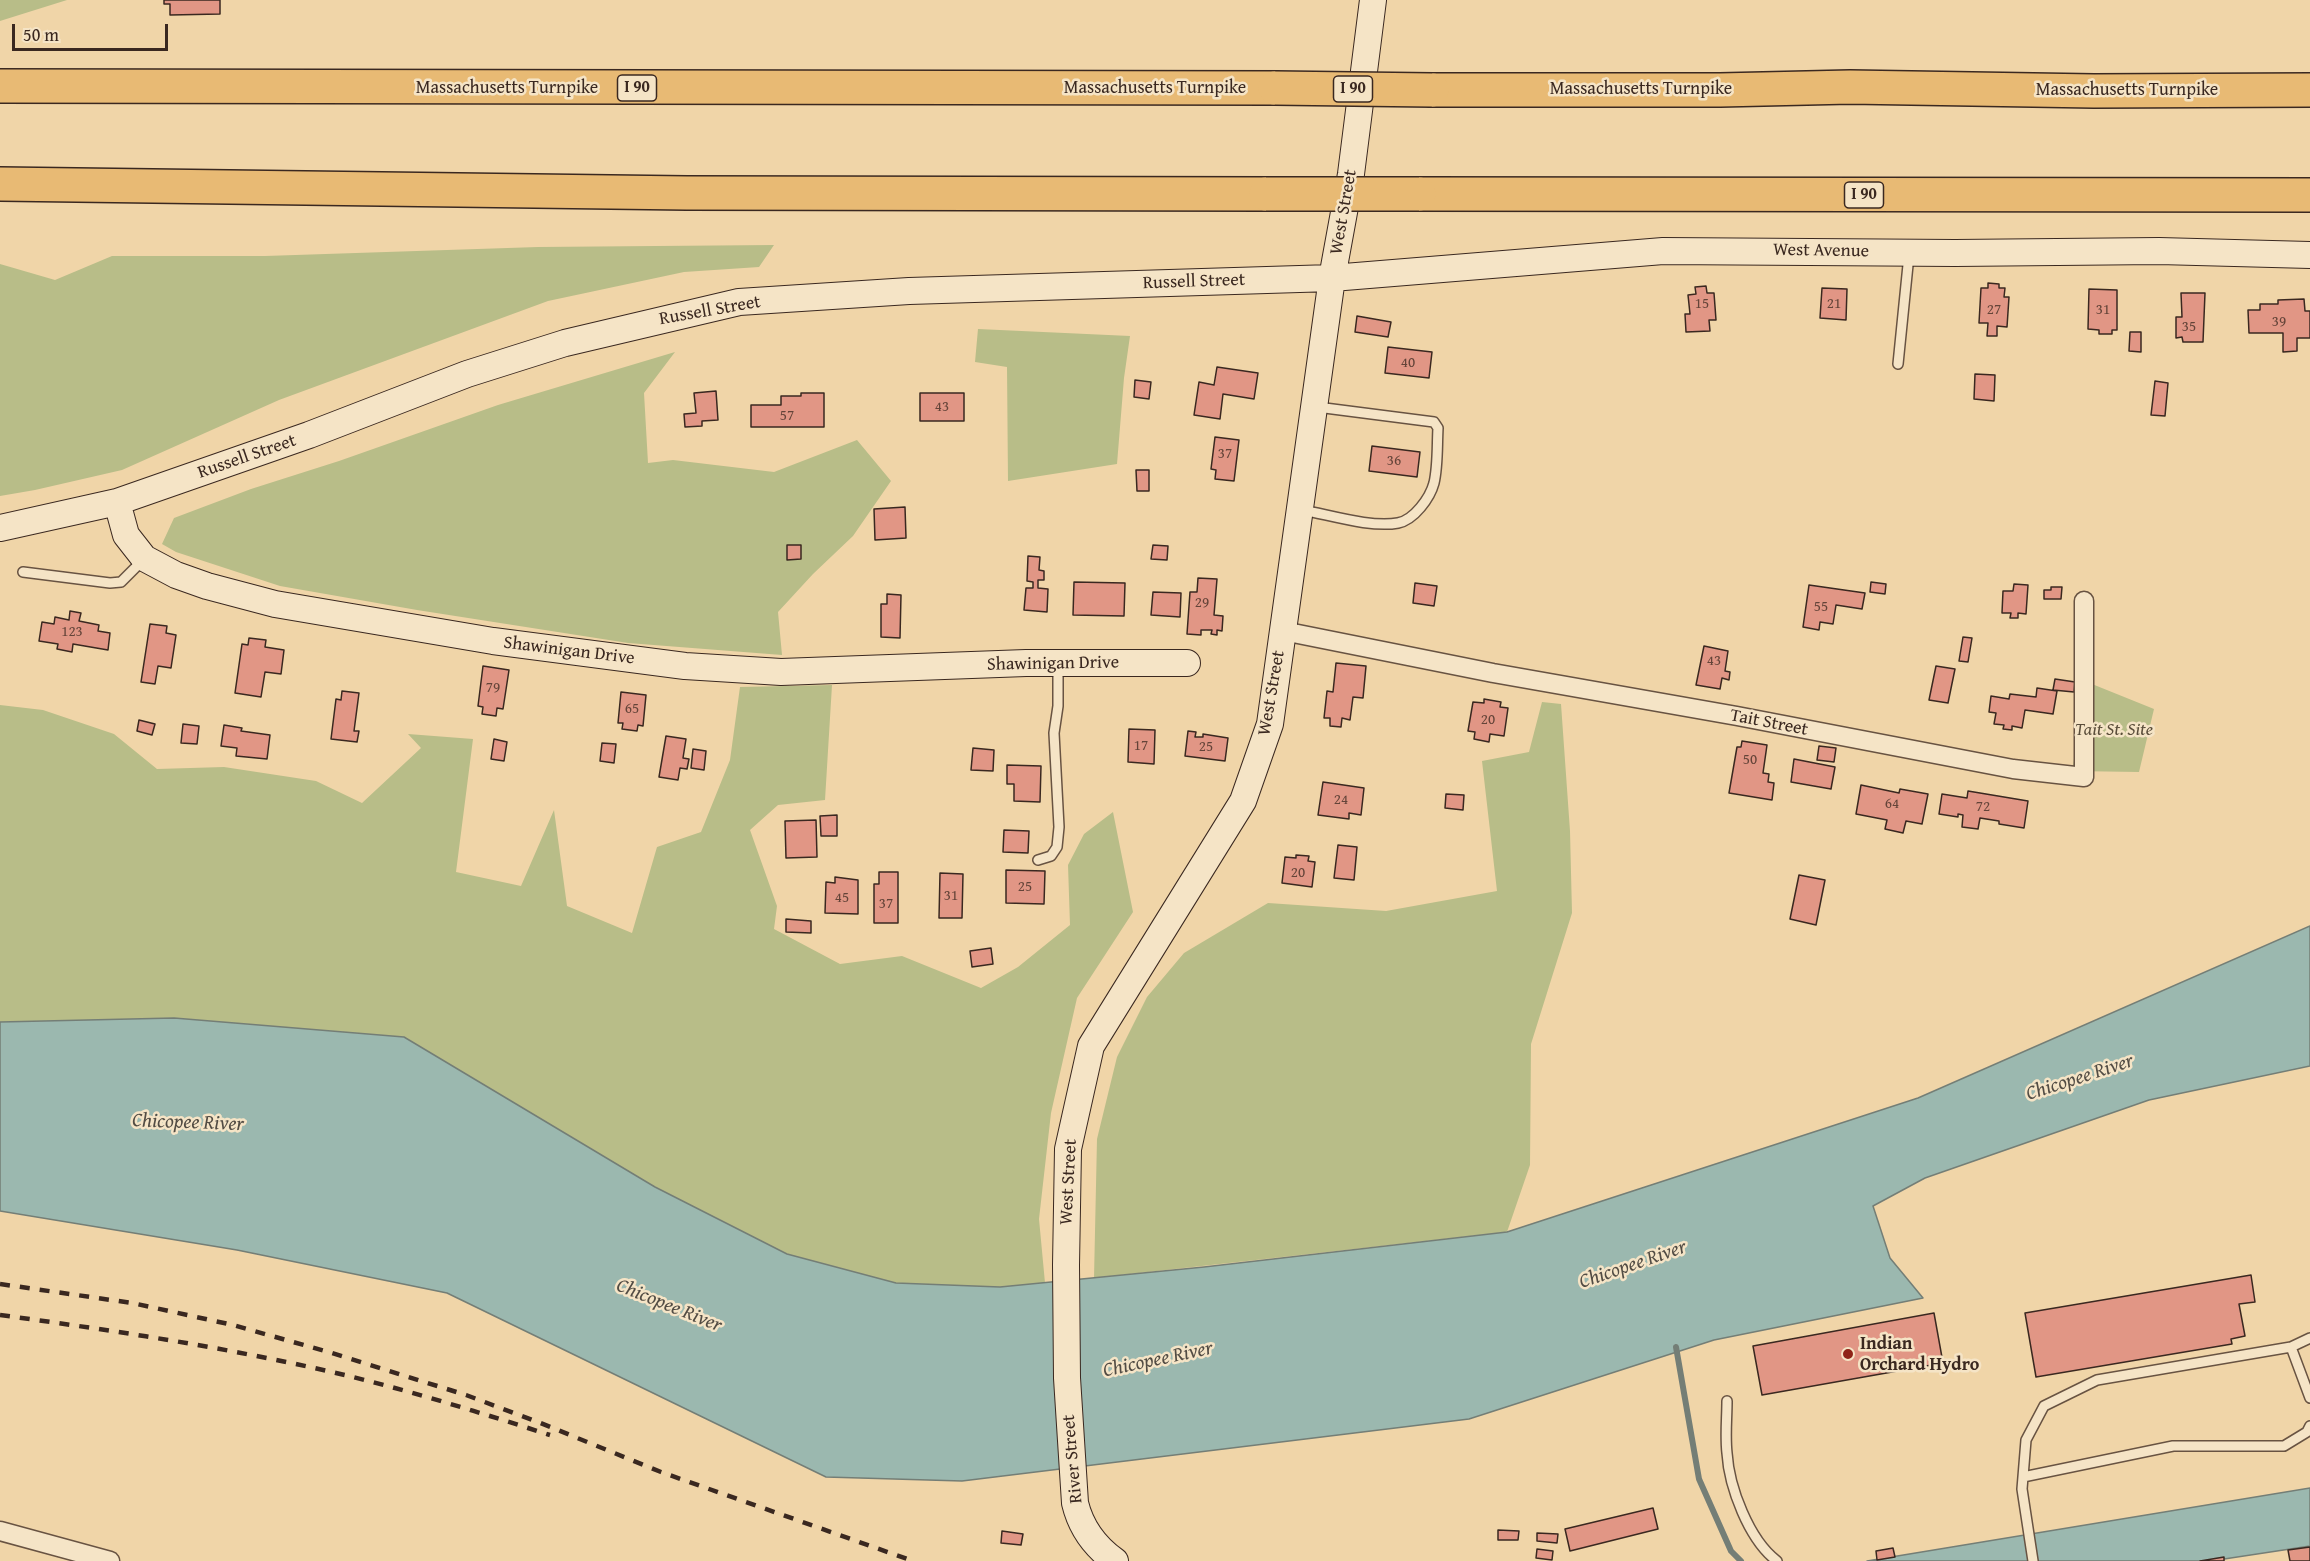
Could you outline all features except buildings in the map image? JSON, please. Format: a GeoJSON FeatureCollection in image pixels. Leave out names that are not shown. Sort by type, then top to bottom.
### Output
{"type":"FeatureCollection","features":[{"type":"Feature","properties":{"kind":"highway","name":"Massachusetts Turnpike"},"geometry":{"type":"LineString","coordinates":[[0,86],[1432,90],[1566,88],[1720,90],[1850,87],[2070,91],[2310,90]]}},
{"type":"Feature","properties":{"kind":"highway","name":"I 90"},"geometry":{"type":"LineString","coordinates":[[0,184],[687,193],[2310,195]]}},
{"type":"Feature","properties":{"kind":"main road","name":"West Street"},"geometry":{"type":"LineString","coordinates":[[1067,1378],[1068,1149],[1091,1046],[1243,801],[1270,724],[1332,278],[1351,174],[1372,0]]}},
{"type":"Feature","properties":{"kind":"main road","name":"West Avenue"},"geometry":{"type":"LineString","coordinates":[[1332,278],[1663,251],[2159,250],[2310,255]]}},
{"type":"Feature","properties":{"kind":"main road","name":"Russell Street"},"geometry":{"type":"LineString","coordinates":[[117,502],[309,435],[467,374],[565,343],[739,302],[909,291],[1332,278]]}},
{"type":"Feature","properties":{"kind":"main road"},"geometry":{"type":"LineString","coordinates":[[0,528],[117,502]]}},
{"type":"Feature","properties":{"kind":"main road","name":"Shawinigan Drive"},"geometry":{"type":"LineString","coordinates":[[117,502],[126,535],[144,558],[176,575],[207,586],[275,604],[493,641],[685,666],[781,672],[1058,663],[1187,663]]}},
{"type":"Feature","properties":{"kind":"main road","name":"River Street"},"geometry":{"type":"LineString","coordinates":[[1067,1378],[1075,1503],[1083,1526],[1096,1545],[1115,1561]]}},
{"type":"Feature","properties":{"kind":"street","name":"Tait Street"},"geometry":{"type":"LineString","coordinates":[[1283,631],[1492,674],[1737,716],[2013,770],[2084,777],[2084,601]]}},
{"type":"Feature","properties":{"kind":"street"},"geometry":{"type":"LineString","coordinates":[[0,1531],[110,1561]]}},
{"type":"Feature","properties":{"kind":"lane"},"geometry":{"type":"LineString","coordinates":[[1898,364],[1909,274],[1909,252]]}},
{"type":"Feature","properties":{"kind":"lane"},"geometry":{"type":"LineString","coordinates":[[1300,509],[1361,521],[1398,523],[1405,521],[1417,510],[1429,496],[1434,483],[1438,428],[1434,422],[1314,407]]}},
{"type":"Feature","properties":{"kind":"lane"},"geometry":{"type":"LineString","coordinates":[[23,572],[111,583],[121,582],[144,558]]}},
{"type":"Feature","properties":{"kind":"lane"},"geometry":{"type":"LineString","coordinates":[[1038,860],[1051,856],[1057,847],[1059,827],[1054,733],[1058,706],[1058,663]]}},
{"type":"Feature","properties":{"kind":"lane"},"geometry":{"type":"LineString","coordinates":[[2033,1561],[2022,1489],[2026,1440],[2044,1406],[2097,1380],[2291,1347],[2310,1338]]}},
{"type":"Feature","properties":{"kind":"lane"},"geometry":{"type":"LineString","coordinates":[[2291,1347],[2310,1398]]}},
{"type":"Feature","properties":{"kind":"lane"},"geometry":{"type":"LineString","coordinates":[[1727,1401],[1727,1454],[1734,1488],[1751,1529],[1768,1554],[1777,1561]]}},
{"type":"Feature","properties":{"kind":"lane"},"geometry":{"type":"LineString","coordinates":[[2023,1477],[2173,1446],[2284,1446],[2307,1432],[2310,1426]]}},
{"type":"Feature","properties":{"kind":"green space"},"geometry":{"type":"Polygon","coordinates":[[[0,0],[67,0],[0,21],[0,0]]]}},
{"type":"Feature","properties":{"kind":"green space"},"geometry":{"type":"Polygon","coordinates":[[[774,245],[759,267],[684,272],[548,301],[279,400],[122,470],[0,496],[0,264],[55,280],[112,256],[265,256],[538,247],[774,245]]]}},
{"type":"Feature","properties":{"kind":"green space"},"geometry":{"type":"Polygon","coordinates":[[[978,329],[1130,336],[1117,464],[1008,481],[1007,367],[975,362],[978,329]]]}},
{"type":"Feature","properties":{"kind":"green space"},"geometry":{"type":"Polygon","coordinates":[[[675,352],[644,393],[648,463],[673,460],[774,472],[857,440],[891,481],[853,536],[778,612],[782,655],[628,643],[280,586],[176,552],[162,544],[174,518],[251,489],[339,461],[498,405],[675,352]]]}},
{"type":"Feature","properties":{"kind":"green space","name":"Tait St. Site"},"geometry":{"type":"Polygon","coordinates":[[[2087,682],[2154,709],[2139,772],[2072,771],[2087,682]]]}},
{"type":"Feature","properties":{"kind":"green space"},"geometry":{"type":"Polygon","coordinates":[[[832,685],[825,800],[778,805],[750,830],[777,906],[774,929],[840,964],[902,956],[981,988],[1018,967],[1070,925],[1068,865],[1084,834],[1113,812],[1133,912],[1077,998],[1051,1113],[1039,1219],[1045,1283],[1000,1287],[896,1283],[787,1254],[655,1187],[404,1037],[174,1018],[0,1022],[0,705],[43,710],[114,734],[157,769],[224,767],[316,781],[362,803],[421,748],[408,734],[473,739],[456,872],[521,886],[554,810],[567,906],[632,933],[657,847],[701,832],[730,760],[740,687],[832,685]]]}},
{"type":"Feature","properties":{"kind":"green space"},"geometry":{"type":"Polygon","coordinates":[[[1542,702],[1561,704],[1570,831],[1572,913],[1531,1044],[1530,1165],[1507,1232],[1094,1278],[1097,1139],[1117,1057],[1147,997],[1184,953],[1268,903],[1386,911],[1497,891],[1482,761],[1529,752],[1542,702]]]}},
{"type":"Feature","properties":{"kind":"water","name":"Chicopee River"},"geometry":{"type":"Polygon","coordinates":[[[2310,926],[2310,1066],[2149,1100],[1925,1178],[1873,1206],[1890,1258],[1923,1298],[1714,1340],[1469,1419],[962,1481],[826,1477],[447,1293],[237,1250],[0,1211],[0,1022],[174,1018],[404,1037],[655,1187],[787,1254],[896,1283],[1000,1287],[1204,1267],[1507,1232],[1918,1098],[2310,926]]]}},
{"type":"Feature","properties":{"kind":"water"},"geometry":{"type":"Polygon","coordinates":[[[2310,1488],[2310,1546],[2211,1561],[1867,1561],[2310,1488]]]}},
{"type":"Feature","properties":{"kind":"waterway"},"geometry":{"type":"LineString","coordinates":[[1676,1347],[1699,1479],[1731,1551],[1741,1561]]}},
{"type":"Feature","properties":{"kind":"railway"},"geometry":{"type":"LineString","coordinates":[[0,1284],[132,1303],[233,1325],[332,1353],[466,1395],[661,1472],[913,1561]]}},
{"type":"Feature","properties":{"kind":"railway"},"geometry":{"type":"LineString","coordinates":[[0,1315],[167,1340],[291,1363],[414,1393],[550,1435]]}},
{"type":"Feature","properties":{"kind":"place","name":"Indian Orchard Hydro"},"geometry":{"type":"Point","coordinates":[1848,1354]}}]}
